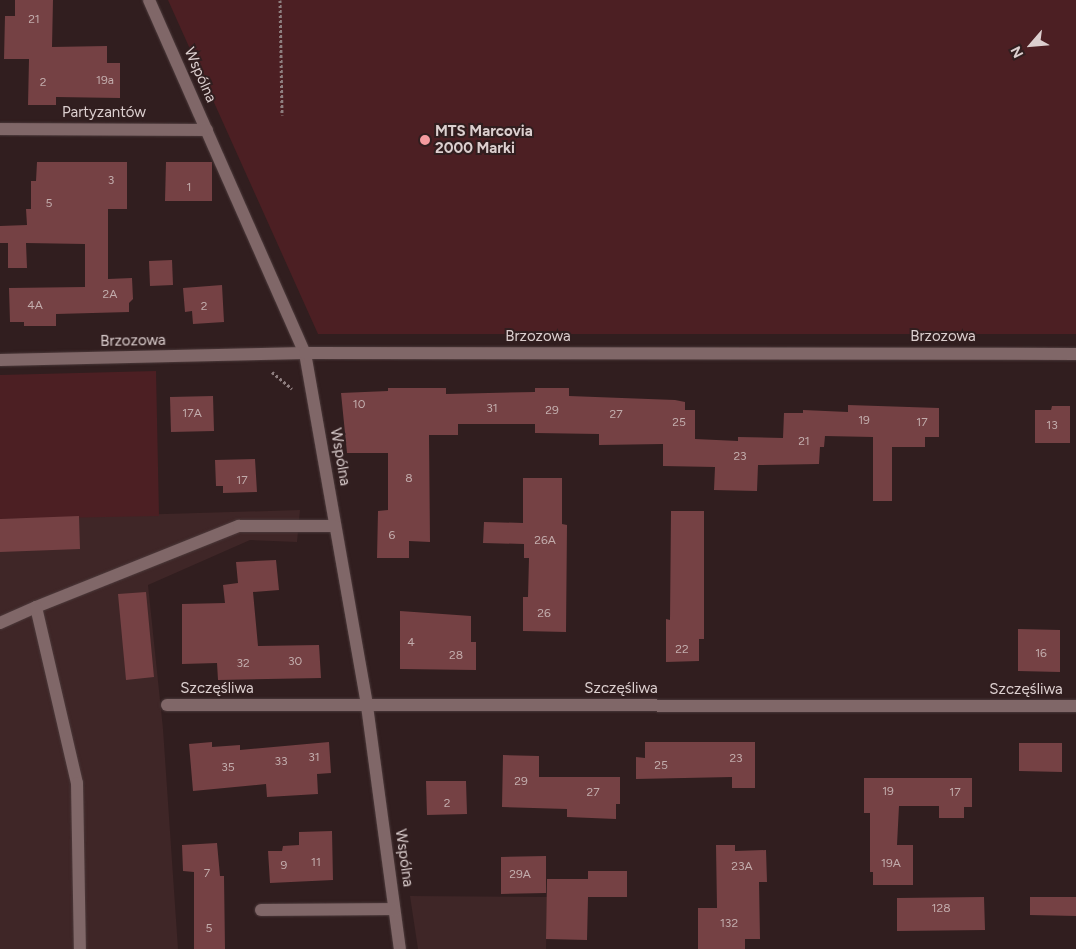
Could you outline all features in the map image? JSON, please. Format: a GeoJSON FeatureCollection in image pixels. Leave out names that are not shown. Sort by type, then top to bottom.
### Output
{"type":"FeatureCollection","features":[{"type":"Feature","properties":{"kind":"street","name":"Wspólna"},"geometry":{"type":"LineString","coordinates":[[148,0],[305,353],[367,706],[400,949]]}},
{"type":"Feature","properties":{"kind":"street","name":"Partyzantów"},"geometry":{"type":"LineString","coordinates":[[0,129],[207,130]]}},
{"type":"Feature","properties":{"kind":"street","name":"Brzozowa"},"geometry":{"type":"LineString","coordinates":[[0,360],[305,353],[1076,354]]}},
{"type":"Feature","properties":{"kind":"street"},"geometry":{"type":"LineString","coordinates":[[0,623],[239,526],[335,526]]}},
{"type":"Feature","properties":{"kind":"street"},"geometry":{"type":"LineString","coordinates":[[36,607],[77,783],[80,949]]}},
{"type":"Feature","properties":{"kind":"street","name":"Szczęśliwa"},"geometry":{"type":"LineString","coordinates":[[167,705],[1076,706]]}},
{"type":"Feature","properties":{"kind":"street"},"geometry":{"type":"LineString","coordinates":[[261,910],[394,908]]}},
{"type":"Feature","properties":{"kind":"path"},"geometry":{"type":"LineString","coordinates":[[280,0],[282,115]]}},
{"type":"Feature","properties":{"kind":"shaded area"},"geometry":{"type":"Polygon","coordinates":[[[168,0],[1076,0],[1076,334],[318,334],[168,0]]]}},
{"type":"Feature","properties":{"kind":"shaded area"},"geometry":{"type":"Polygon","coordinates":[[[156,371],[159,516],[0,519],[0,375],[156,371]]]}},
{"type":"Feature","properties":{"kind":"shaded area"},"geometry":{"type":"Polygon","coordinates":[[[300,510],[297,542],[250,540],[148,585],[163,729],[178,949],[0,949],[0,519],[300,510]]]}},
{"type":"Feature","properties":{"kind":"shaded area"},"geometry":{"type":"Polygon","coordinates":[[[410,896],[547,897],[546,949],[418,949],[410,896]]]}},
{"type":"Feature","properties":{"kind":"building"},"geometry":{"type":"Polygon","coordinates":[[[15,0],[53,0],[52,47],[107,46],[107,63],[120,63],[120,98],[56,97],[56,105],[28,105],[29,59],[4,59],[5,16],[15,16],[15,0]]]}},
{"type":"Feature","properties":{"kind":"building"},"geometry":{"type":"Polygon","coordinates":[[[37,162],[127,162],[127,209],[108,209],[108,279],[132,278],[133,299],[129,303],[129,312],[56,314],[56,326],[24,326],[24,322],[10,322],[9,288],[85,287],[85,244],[26,243],[27,268],[8,268],[8,243],[0,243],[0,226],[27,225],[26,209],[31,209],[31,181],[36,181],[37,162]]]}},
{"type":"Feature","properties":{"kind":"building"},"geometry":{"type":"Polygon","coordinates":[[[166,162],[212,162],[212,201],[165,201],[166,162]]]}},
{"type":"Feature","properties":{"kind":"building"},"geometry":{"type":"Polygon","coordinates":[[[172,260],[173,285],[150,286],[149,261],[172,260]]]}},
{"type":"Feature","properties":{"kind":"building"},"geometry":{"type":"Polygon","coordinates":[[[222,285],[224,322],[193,324],[192,311],[185,312],[183,288],[222,285]]]}},
{"type":"Feature","properties":{"kind":"building"},"geometry":{"type":"Polygon","coordinates":[[[388,388],[446,388],[446,394],[535,392],[535,388],[569,388],[569,396],[675,400],[685,402],[685,410],[695,410],[695,439],[738,441],[738,437],[783,438],[784,413],[803,413],[803,410],[848,412],[848,405],[939,408],[939,437],[925,437],[925,447],[892,447],[892,501],[873,501],[873,437],[825,436],[824,447],[820,447],[819,464],[758,465],[757,491],[714,490],[715,467],[663,466],[663,444],[599,445],[599,434],[535,433],[535,424],[458,424],[458,435],[429,435],[430,542],[409,541],[409,558],[377,558],[378,511],[388,510],[388,453],[347,453],[341,393],[388,391],[388,388]]]}},
{"type":"Feature","properties":{"kind":"building"},"geometry":{"type":"Polygon","coordinates":[[[213,396],[214,431],[171,432],[170,397],[213,396]]]}},
{"type":"Feature","properties":{"kind":"building"},"geometry":{"type":"Polygon","coordinates":[[[1052,406],[1070,406],[1070,443],[1035,443],[1035,410],[1051,410],[1052,406]]]}},
{"type":"Feature","properties":{"kind":"building"},"geometry":{"type":"Polygon","coordinates":[[[255,459],[257,492],[223,493],[223,486],[216,486],[215,460],[255,459]]]}},
{"type":"Feature","properties":{"kind":"building"},"geometry":{"type":"Polygon","coordinates":[[[523,478],[562,478],[562,524],[567,525],[566,632],[523,631],[523,597],[528,597],[529,558],[524,558],[524,544],[483,543],[484,522],[523,523],[523,478]]]}},
{"type":"Feature","properties":{"kind":"building"},"geometry":{"type":"Polygon","coordinates":[[[671,511],[704,511],[704,639],[699,639],[699,661],[666,662],[666,619],[670,620],[671,511]]]}},
{"type":"Feature","properties":{"kind":"building"},"geometry":{"type":"Polygon","coordinates":[[[79,516],[80,549],[0,552],[0,519],[79,516]]]}},
{"type":"Feature","properties":{"kind":"building"},"geometry":{"type":"Polygon","coordinates":[[[276,560],[279,590],[253,592],[258,646],[319,645],[321,678],[218,680],[217,663],[182,664],[182,604],[225,603],[223,585],[238,583],[236,562],[276,560]]]}},
{"type":"Feature","properties":{"kind":"building"},"geometry":{"type":"Polygon","coordinates":[[[146,592],[154,677],[126,680],[118,594],[146,592]]]}},
{"type":"Feature","properties":{"kind":"building"},"geometry":{"type":"Polygon","coordinates":[[[400,611],[471,616],[471,642],[476,642],[476,670],[400,669],[400,611]]]}},
{"type":"Feature","properties":{"kind":"building"},"geometry":{"type":"Polygon","coordinates":[[[1018,629],[1060,630],[1060,672],[1018,671],[1018,629]]]}},
{"type":"Feature","properties":{"kind":"building"},"geometry":{"type":"Polygon","coordinates":[[[212,742],[212,747],[240,745],[240,750],[329,742],[331,773],[317,774],[318,794],[267,797],[266,784],[193,791],[189,744],[212,742]]]}},
{"type":"Feature","properties":{"kind":"building"},"geometry":{"type":"Polygon","coordinates":[[[645,742],[755,742],[755,788],[732,788],[732,777],[636,779],[636,757],[645,758],[645,742]]]}},
{"type":"Feature","properties":{"kind":"building"},"geometry":{"type":"Polygon","coordinates":[[[1019,743],[1062,743],[1062,772],[1019,771],[1019,743]]]}},
{"type":"Feature","properties":{"kind":"building"},"geometry":{"type":"Polygon","coordinates":[[[503,755],[539,756],[539,777],[620,777],[620,804],[616,804],[616,819],[567,817],[567,809],[502,807],[503,755]]]}},
{"type":"Feature","properties":{"kind":"building"},"geometry":{"type":"Polygon","coordinates":[[[864,778],[972,778],[972,807],[964,807],[964,818],[939,818],[939,806],[899,806],[897,845],[913,845],[913,885],[873,885],[873,872],[870,872],[870,813],[864,813],[864,778]]]}},
{"type":"Feature","properties":{"kind":"building"},"geometry":{"type":"Polygon","coordinates":[[[426,781],[466,781],[467,814],[427,815],[426,781]]]}},
{"type":"Feature","properties":{"kind":"building"},"geometry":{"type":"Polygon","coordinates":[[[332,831],[333,880],[270,883],[268,851],[282,851],[283,846],[299,845],[299,832],[332,831]]]}},
{"type":"Feature","properties":{"kind":"building"},"geometry":{"type":"Polygon","coordinates":[[[217,843],[220,876],[224,876],[225,949],[194,949],[194,872],[183,871],[182,845],[217,843]]]}},
{"type":"Feature","properties":{"kind":"building"},"geometry":{"type":"Polygon","coordinates":[[[716,845],[735,845],[735,851],[766,850],[767,882],[759,882],[760,939],[745,939],[745,949],[698,949],[698,908],[717,908],[716,845]]]}},
{"type":"Feature","properties":{"kind":"building"},"geometry":{"type":"Polygon","coordinates":[[[546,856],[546,893],[501,894],[501,857],[546,856]]]}},
{"type":"Feature","properties":{"kind":"building"},"geometry":{"type":"Polygon","coordinates":[[[588,871],[627,871],[627,897],[588,897],[587,940],[546,939],[547,879],[588,879],[588,871]]]}},
{"type":"Feature","properties":{"kind":"building"},"geometry":{"type":"Polygon","coordinates":[[[984,897],[985,930],[897,931],[897,898],[984,897]]]}},
{"type":"Feature","properties":{"kind":"building"},"geometry":{"type":"Polygon","coordinates":[[[1030,897],[1076,897],[1076,916],[1030,915],[1030,897]]]}},
{"type":"Feature","properties":{"kind":"place","name":"MTS Marcovia 2000 Marki"},"geometry":{"type":"Point","coordinates":[425,140]}}]}
